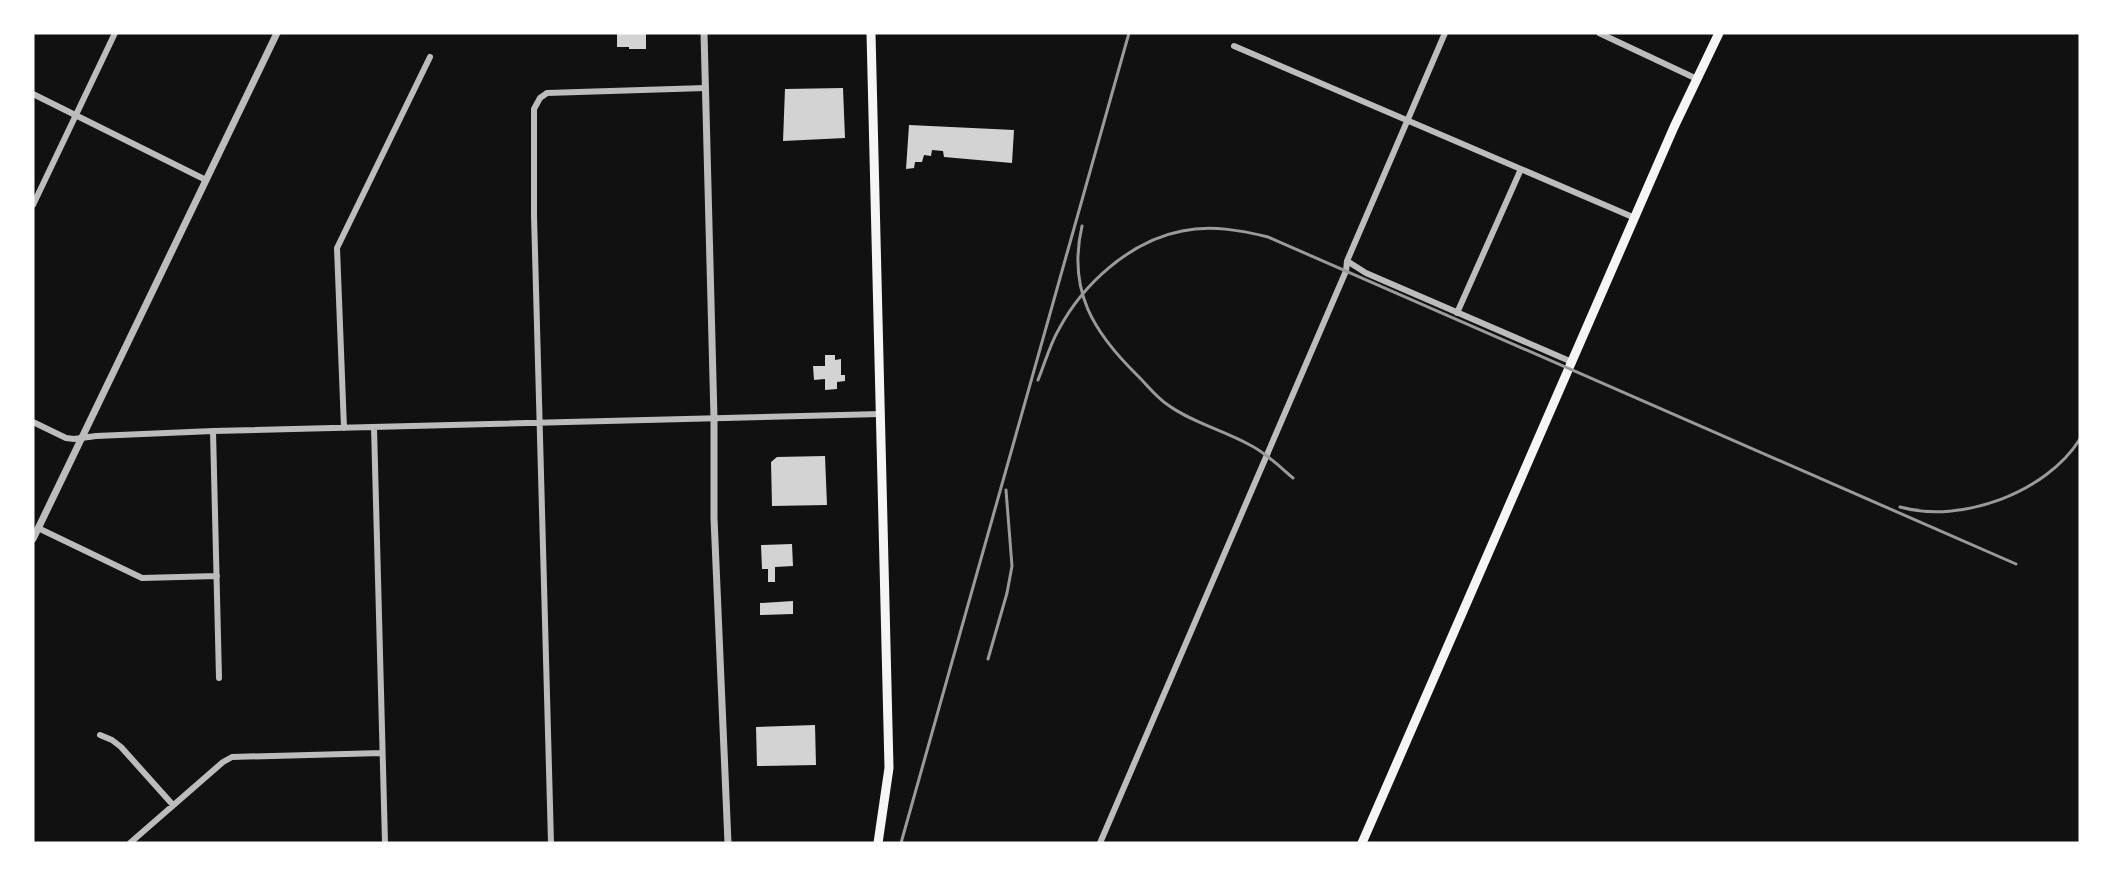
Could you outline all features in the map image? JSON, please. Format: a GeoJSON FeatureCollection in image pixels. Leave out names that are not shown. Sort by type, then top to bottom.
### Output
{"type":"FeatureCollection","features":[{"type":"Feature","properties":{"kind":"main road"},"geometry":{"type":"LineString","coordinates":[[871,33],[889,768],[878,843]]}},
{"type":"Feature","properties":{"kind":"main road"},"geometry":{"type":"LineString","coordinates":[[1362,843],[1635,218],[1719,33]]}},
{"type":"Feature","properties":{"kind":"street"},"geometry":{"type":"LineString","coordinates":[[33,205],[116,33]]}},
{"type":"Feature","properties":{"kind":"street"},"geometry":{"type":"LineString","coordinates":[[33,539],[277,33]]}},
{"type":"Feature","properties":{"kind":"street"},"geometry":{"type":"LineString","coordinates":[[704,33],[714,418],[714,518],[728,843]]}},
{"type":"Feature","properties":{"kind":"street"},"geometry":{"type":"LineString","coordinates":[[1100,843],[1346,271],[1347,261],[1445,33]]}},
{"type":"Feature","properties":{"kind":"street"},"geometry":{"type":"LineString","coordinates":[[1599,33],[1697,79]]}},
{"type":"Feature","properties":{"kind":"street"},"geometry":{"type":"LineString","coordinates":[[1234,46],[1635,218]]}},
{"type":"Feature","properties":{"kind":"street"},"geometry":{"type":"LineString","coordinates":[[344,428],[338,248],[430,57]]}},
{"type":"Feature","properties":{"kind":"street"},"geometry":{"type":"LineString","coordinates":[[551,843],[535,223],[535,104],[547,93],[705,88]]}},
{"type":"Feature","properties":{"kind":"street"},"geometry":{"type":"LineString","coordinates":[[33,94],[206,180]]}},
{"type":"Feature","properties":{"kind":"street"},"geometry":{"type":"LineString","coordinates":[[1457,312],[1521,169]]}},
{"type":"Feature","properties":{"kind":"street"},"geometry":{"type":"LineString","coordinates":[[1347,261],[1366,273],[1572,362]]}},
{"type":"Feature","properties":{"kind":"street"},"geometry":{"type":"LineString","coordinates":[[33,422],[66,438],[82,438],[213,431],[881,414]]}},
{"type":"Feature","properties":{"kind":"street"},"geometry":{"type":"LineString","coordinates":[[374,427],[385,843]]}},
{"type":"Feature","properties":{"kind":"street"},"geometry":{"type":"LineString","coordinates":[[213,431],[219,678]]}},
{"type":"Feature","properties":{"kind":"street"},"geometry":{"type":"LineString","coordinates":[[38,528],[142,578],[217,576]]}},
{"type":"Feature","properties":{"kind":"street"},"geometry":{"type":"LineString","coordinates":[[100,735],[121,747],[173,805]]}},
{"type":"Feature","properties":{"kind":"street"},"geometry":{"type":"LineString","coordinates":[[130,843],[223,762],[232,757],[382,753]]}},
{"type":"Feature","properties":{"kind":"building"},"geometry":{"type":"Polygon","coordinates":[[[617,33],[646,33],[646,49],[617,47],[617,33]]]}},
{"type":"Feature","properties":{"kind":"building"},"geometry":{"type":"Polygon","coordinates":[[[843,88],[845,138],[783,141],[785,89],[843,88]]]}},
{"type":"Feature","properties":{"kind":"building"},"geometry":{"type":"Polygon","coordinates":[[[909,125],[1014,130],[1012,163],[944,157],[943,151],[932,150],[931,156],[924,155],[922,162],[915,162],[914,168],[906,169],[909,125]]]}},
{"type":"Feature","properties":{"kind":"building"},"geometry":{"type":"Polygon","coordinates":[[[825,355],[835,355],[835,360],[841,359],[841,375],[845,375],[845,381],[837,382],[837,389],[825,390],[825,379],[814,380],[813,366],[825,366],[825,355]]]}},
{"type":"Feature","properties":{"kind":"building"},"geometry":{"type":"Polygon","coordinates":[[[825,456],[827,505],[772,506],[771,462],[777,457],[825,456]]]}},
{"type":"Feature","properties":{"kind":"building"},"geometry":{"type":"Polygon","coordinates":[[[792,544],[793,566],[775,567],[775,582],[768,582],[768,569],[762,569],[761,545],[792,544]]]}},
{"type":"Feature","properties":{"kind":"building"},"geometry":{"type":"Polygon","coordinates":[[[793,601],[793,614],[760,615],[760,603],[793,601]]]}},
{"type":"Feature","properties":{"kind":"building"},"geometry":{"type":"Polygon","coordinates":[[[815,725],[816,765],[757,766],[756,727],[815,725]]]}},
{"type":"Feature","properties":{"kind":"railway"},"geometry":{"type":"LineString","coordinates":[[901,843],[1129,33]]}},
{"type":"Feature","properties":{"kind":"railway"},"geometry":{"type":"LineString","coordinates":[[1082,226],[1078,249],[1078,271],[1082,291],[1097,327],[1122,360],[1164,402],[1188,417],[1256,448],[1293,478]]}},
{"type":"Feature","properties":{"kind":"railway"},"geometry":{"type":"LineString","coordinates":[[1038,380],[1053,341],[1069,312],[1081,296],[1110,267],[1144,244],[1182,231],[1215,228],[1247,232],[1268,237],[2016,564]]}},
{"type":"Feature","properties":{"kind":"railway"},"geometry":{"type":"LineString","coordinates":[[1900,507],[1924,511],[1949,511],[2000,500],[2046,475],[2065,458],[2080,439]]}},
{"type":"Feature","properties":{"kind":"railway"},"geometry":{"type":"LineString","coordinates":[[988,659],[1007,593],[1012,566],[1006,490]]}}]}
